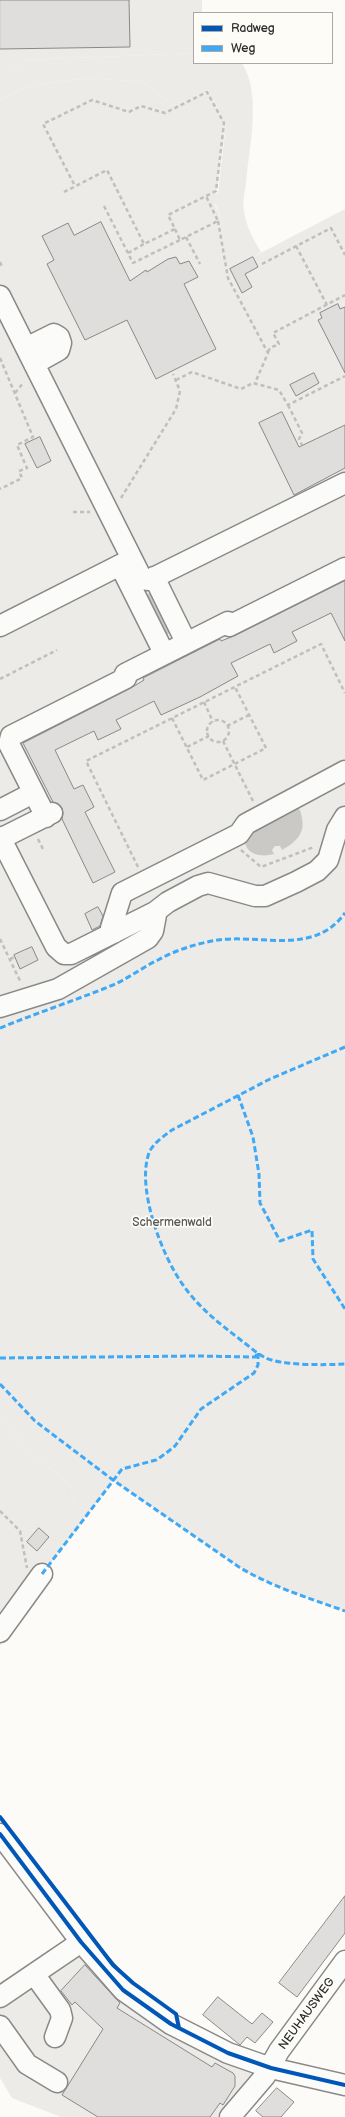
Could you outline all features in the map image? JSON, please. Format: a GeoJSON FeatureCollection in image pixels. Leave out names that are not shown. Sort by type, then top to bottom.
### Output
{"type":"FeatureCollection","features":[{"type":"Feature","properties":{"kind":"street"},"geometry":{"type":"LineString","coordinates":[[0,296],[53,403],[126,562],[164,653]]}},
{"type":"Feature","properties":{"kind":"street"},"geometry":{"type":"LineString","coordinates":[[126,562],[143,580],[154,577],[345,483]]}},
{"type":"Feature","properties":{"kind":"street"},"geometry":{"type":"LineString","coordinates":[[0,626],[126,562]]}},
{"type":"Feature","properties":{"kind":"street"},"geometry":{"type":"LineString","coordinates":[[345,568],[229,626],[228,622],[164,653],[124,674],[126,678],[11,736],[9,744],[33,793],[49,815],[3,836],[59,951],[64,954],[76,953],[155,912],[168,902],[198,886],[208,883],[256,896],[265,896],[276,892],[308,876],[323,866],[328,860],[338,830],[345,817]]}},
{"type":"Feature","properties":{"kind":"street"},"geometry":{"type":"LineString","coordinates":[[154,577],[186,642]]}},
{"type":"Feature","properties":{"kind":"street"},"geometry":{"type":"LineString","coordinates":[[114,933],[111,928],[122,893],[230,839],[239,834],[246,824],[288,803],[295,796],[345,771]]}},
{"type":"Feature","properties":{"kind":"street"},"geometry":{"type":"LineString","coordinates":[[0,810],[33,793]]}},
{"type":"Feature","properties":{"kind":"street"},"geometry":{"type":"LineString","coordinates":[[0,1007],[58,989],[148,938],[153,931],[156,915],[155,912]]}},
{"type":"Feature","properties":{"kind":"street"},"geometry":{"type":"LineString","coordinates":[[0,1632],[39,1577]]}},
{"type":"Feature","properties":{"kind":"street"},"geometry":{"type":"LineString","coordinates":[[0,1834],[81,1942],[124,1990],[171,2024],[228,2054],[271,2068],[345,2085]]}},
{"type":"Feature","properties":{"kind":"street"},"geometry":{"type":"LineString","coordinates":[[0,1997],[81,1942]]}},
{"type":"Feature","properties":{"kind":"street","name":"NEUHAUSWEG"},"geometry":{"type":"LineString","coordinates":[[230,2117],[271,2068],[279,2051],[345,1962]]}},
{"type":"Feature","properties":{"kind":"street"},"geometry":{"type":"LineString","coordinates":[[34,1974],[60,2010],[62,2018],[55,2037]]}},
{"type":"Feature","properties":{"kind":"street"},"geometry":{"type":"LineString","coordinates":[[0,2026],[26,2064],[57,2082]]}},
{"type":"Feature","properties":{"kind":"path"},"geometry":{"type":"LineString","coordinates":[[75,186],[44,124],[92,100],[129,112],[141,106],[165,113],[207,92],[224,123],[216,191],[168,215],[180,240]]}},
{"type":"Feature","properties":{"kind":"path"},"geometry":{"type":"LineString","coordinates":[[64,192],[107,170],[144,244]]}},
{"type":"Feature","properties":{"kind":"path"},"geometry":{"type":"LineString","coordinates":[[206,196],[218,221],[228,278],[268,353]]}},
{"type":"Feature","properties":{"kind":"path"},"geometry":{"type":"LineString","coordinates":[[104,206],[133,263],[218,221]]}},
{"type":"Feature","properties":{"kind":"path"},"geometry":{"type":"LineString","coordinates":[[262,264],[331,228],[345,255]]}},
{"type":"Feature","properties":{"kind":"path"},"geometry":{"type":"LineString","coordinates":[[128,253],[175,229]]}},
{"type":"Feature","properties":{"kind":"path"},"geometry":{"type":"LineString","coordinates":[[186,237],[200,264]]}},
{"type":"Feature","properties":{"kind":"path"},"geometry":{"type":"LineString","coordinates":[[296,246],[327,305]]}},
{"type":"Feature","properties":{"kind":"path"},"geometry":{"type":"LineString","coordinates":[[0,262],[2,267]]}},
{"type":"Feature","properties":{"kind":"path"},"geometry":{"type":"LineString","coordinates":[[255,383],[270,348],[279,344],[273,333],[345,295]]}},
{"type":"Feature","properties":{"kind":"path"},"geometry":{"type":"LineString","coordinates":[[0,358],[33,437],[17,445],[27,468],[19,472],[22,478],[0,489]]}},
{"type":"Feature","properties":{"kind":"path"},"geometry":{"type":"LineString","coordinates":[[176,380],[192,372],[241,389],[255,383],[279,390],[302,433],[299,439],[302,445]]}},
{"type":"Feature","properties":{"kind":"path"},"geometry":{"type":"LineString","coordinates":[[119,500],[175,411],[180,391],[174,374]]}},
{"type":"Feature","properties":{"kind":"path"},"geometry":{"type":"LineString","coordinates":[[288,405],[345,376]]}},
{"type":"Feature","properties":{"kind":"path"},"geometry":{"type":"LineString","coordinates":[[145,882],[86,760],[321,644],[345,693]]}},
{"type":"Feature","properties":{"kind":"path"},"geometry":{"type":"LineString","coordinates":[[0,679],[57,650]]}},
{"type":"Feature","properties":{"kind":"path"},"geometry":{"type":"LineString","coordinates":[[172,718],[203,780],[266,748],[235,687]]}},
{"type":"Feature","properties":{"kind":"path"},"geometry":{"type":"LineString","coordinates":[[204,702],[213,722]]}},
{"type":"Feature","properties":{"kind":"path"},"geometry":{"type":"LineString","coordinates":[[228,726],[249,715]]}},
{"type":"Feature","properties":{"kind":"path"},"geometry":{"type":"LineString","coordinates":[[223,741],[215,741],[209,736],[208,728],[213,722],[222,721],[228,726]]}},
{"type":"Feature","properties":{"kind":"path"},"geometry":{"type":"LineString","coordinates":[[223,741],[228,735],[228,726]]}},
{"type":"Feature","properties":{"kind":"path"},"geometry":{"type":"LineString","coordinates":[[187,747],[209,736]]}},
{"type":"Feature","properties":{"kind":"path"},"geometry":{"type":"LineString","coordinates":[[223,741],[260,816]]}},
{"type":"Feature","properties":{"kind":"path"},"geometry":{"type":"LineString","coordinates":[[230,839],[261,867],[330,840],[334,841]]}},
{"type":"Feature","properties":{"kind":"path"},"geometry":{"type":"LineString","coordinates":[[0,939],[28,998]]}},
{"type":"Feature","properties":{"kind":"path"},"geometry":{"type":"LineString","coordinates":[[10,959],[15,957]]}},
{"type":"Feature","properties":{"kind":"path"},"geometry":{"type":"LineString","coordinates":[[0,1511],[20,1531],[25,1553],[26,1566],[39,1577]]}},
{"type":"Feature","properties":{"kind":"shaded area"},"geometry":{"type":"Polygon","coordinates":[[[0,0],[202,0],[202,12],[193,12],[193,53],[24,60],[20,67],[0,73],[0,0]]]}},
{"type":"Feature","properties":{"kind":"shaded area"},"geometry":{"type":"Polygon","coordinates":[[[88,78],[144,82],[171,104],[177,105],[208,90],[226,124],[215,206],[225,225],[248,254],[253,257],[345,209],[345,913],[323,933],[290,942],[243,939],[218,940],[188,948],[114,985],[0,1028],[0,100],[28,86],[88,78]]]}},
{"type":"Feature","properties":{"kind":"shaded area"},"geometry":{"type":"Polygon","coordinates":[[[156,590],[176,630],[162,637],[142,597],[156,590]]]}},
{"type":"Feature","properties":{"kind":"shaded area"},"geometry":{"type":"Polygon","coordinates":[[[297,807],[301,812],[303,824],[301,833],[295,841],[282,850],[280,846],[275,846],[272,850],[274,854],[258,855],[250,851],[245,842],[245,836],[297,807]]]}},
{"type":"Feature","properties":{"kind":"shaded area"},"geometry":{"type":"Polygon","coordinates":[[[0,1418],[32,1454],[70,1484],[74,1502],[89,1513],[50,1564],[45,1583],[0,1646],[0,1418]]]}},
{"type":"Feature","properties":{"kind":"shaded area"},"geometry":{"type":"Polygon","coordinates":[[[81,1942],[123,1990],[271,2068],[230,2117],[61,2117],[12,2098],[0,2078],[0,1997],[81,1942]]]}},
{"type":"Feature","properties":{"kind":"green space"},"geometry":{"type":"Polygon","coordinates":[[[193,53],[193,64],[242,64],[248,76],[253,106],[253,122],[243,208],[248,227],[261,252],[253,257],[233,246],[212,196],[218,193],[226,124],[208,90],[177,105],[171,104],[144,82],[88,78],[28,86],[0,100],[0,73],[20,67],[24,60],[193,53]]]}},
{"type":"Feature","properties":{"kind":"green space"},"geometry":{"type":"Polygon","coordinates":[[[41,472],[66,523],[0,555],[0,492],[41,472]]]}},
{"type":"Feature","properties":{"kind":"green space","name":"Schermenwald"},"geometry":{"type":"Polygon","coordinates":[[[345,913],[345,1611],[284,1589],[256,1577],[239,1567],[113,1480],[89,1513],[74,1502],[70,1484],[32,1454],[0,1418],[0,1028],[113,985],[165,956],[187,947],[218,940],[303,939],[318,935],[332,926],[345,913]]]}},
{"type":"Feature","properties":{"kind":"building"},"geometry":{"type":"Polygon","coordinates":[[[0,0],[129,0],[130,47],[0,49],[0,0]]]}},
{"type":"Feature","properties":{"kind":"building"},"geometry":{"type":"Polygon","coordinates":[[[101,222],[130,281],[146,270],[147,272],[168,259],[176,257],[180,264],[189,261],[198,277],[184,284],[216,349],[156,379],[127,320],[85,340],[47,264],[54,260],[42,236],[68,223],[74,235],[101,222]]]}},
{"type":"Feature","properties":{"kind":"building"},"geometry":{"type":"Polygon","coordinates":[[[253,257],[258,267],[245,274],[252,287],[242,293],[230,269],[253,257]]]}},
{"type":"Feature","properties":{"kind":"building"},"geometry":{"type":"Polygon","coordinates":[[[338,304],[340,309],[345,307],[345,373],[318,320],[322,318],[320,313],[338,304]]]}},
{"type":"Feature","properties":{"kind":"building"},"geometry":{"type":"Polygon","coordinates":[[[314,373],[319,383],[296,396],[290,385],[314,373]]]}},
{"type":"Feature","properties":{"kind":"building"},"geometry":{"type":"Polygon","coordinates":[[[282,412],[299,447],[345,425],[345,468],[294,495],[259,423],[282,412]]]}},
{"type":"Feature","properties":{"kind":"building"},"geometry":{"type":"Polygon","coordinates":[[[40,437],[51,461],[37,468],[25,444],[40,437]]]}},
{"type":"Feature","properties":{"kind":"building"},"geometry":{"type":"Polygon","coordinates":[[[345,581],[345,641],[331,613],[292,632],[297,641],[274,653],[270,644],[231,663],[238,676],[200,697],[161,715],[154,701],[116,720],[121,729],[98,740],[94,731],[55,750],[74,789],[83,785],[94,807],[85,812],[115,872],[93,883],[62,819],[62,808],[53,802],[23,743],[131,688],[144,680],[143,678],[220,639],[221,641],[234,636],[345,581]]]}},
{"type":"Feature","properties":{"kind":"building"},"geometry":{"type":"Polygon","coordinates":[[[98,907],[103,916],[100,926],[92,930],[85,914],[98,907]]]}},
{"type":"Feature","properties":{"kind":"building"},"geometry":{"type":"Polygon","coordinates":[[[32,947],[38,960],[20,969],[14,955],[32,947]]]}},
{"type":"Feature","properties":{"kind":"building"},"geometry":{"type":"Polygon","coordinates":[[[39,1528],[49,1537],[37,1551],[27,1542],[39,1528]]]}},
{"type":"Feature","properties":{"kind":"building"},"geometry":{"type":"Polygon","coordinates":[[[345,1896],[345,1933],[297,1997],[279,1983],[345,1896]]]}},
{"type":"Feature","properties":{"kind":"building"},"geometry":{"type":"Polygon","coordinates":[[[85,1965],[120,2003],[117,2008],[212,2067],[215,2063],[233,2073],[235,2076],[235,2086],[223,2105],[220,2103],[210,2117],[98,2117],[62,2095],[103,2029],[75,2002],[72,2005],[61,1991],[85,1965]]]}},
{"type":"Feature","properties":{"kind":"building"},"geometry":{"type":"Polygon","coordinates":[[[218,1997],[252,2024],[262,2013],[273,2022],[255,2043],[247,2037],[240,2045],[203,2015],[218,1997]]]}},
{"type":"Feature","properties":{"kind":"building"},"geometry":{"type":"Polygon","coordinates":[[[277,2088],[294,2102],[281,2117],[263,2117],[256,2111],[277,2088]]]}},
{"type":"Feature","properties":{"kind":"marked path"},"geometry":{"type":"LineString","coordinates":[[0,1028],[113,985],[165,956],[187,947],[218,940],[303,939],[318,935],[332,926],[345,913]]}},
{"type":"Feature","properties":{"kind":"marked path"},"geometry":{"type":"LineString","coordinates":[[345,1047],[270,1079],[172,1130],[153,1146],[149,1153],[146,1168],[146,1184],[149,1202],[153,1221],[160,1240],[167,1257],[183,1285],[203,1309],[255,1351],[271,1360],[303,1364],[345,1364]]}},
{"type":"Feature","properties":{"kind":"marked path"},"geometry":{"type":"LineString","coordinates":[[238,1095],[253,1137],[259,1174],[260,1203],[280,1241],[312,1230],[313,1259],[345,1309]]}},
{"type":"Feature","properties":{"kind":"marked path"},"geometry":{"type":"LineString","coordinates":[[0,1358],[198,1356],[255,1357],[258,1353]]}},
{"type":"Feature","properties":{"kind":"marked path"},"geometry":{"type":"LineString","coordinates":[[42,1574],[122,1469],[156,1460],[175,1446],[201,1409],[254,1373],[258,1365],[258,1353]]}},
{"type":"Feature","properties":{"kind":"marked path"},"geometry":{"type":"LineString","coordinates":[[0,1384],[35,1421],[113,1480],[239,1567],[264,1580],[304,1597],[345,1611]]}},
{"type":"Feature","properties":{"kind":"cycle path"},"geometry":{"type":"LineString","coordinates":[[0,1817],[113,1965],[133,1983],[176,2014],[179,2028]]}},
{"type":"Feature","properties":{"kind":"cycle path"},"geometry":{"type":"LineString","coordinates":[[0,1834],[81,1942],[123,1990],[171,2024],[228,2053],[271,2068],[345,2085]]}}]}
